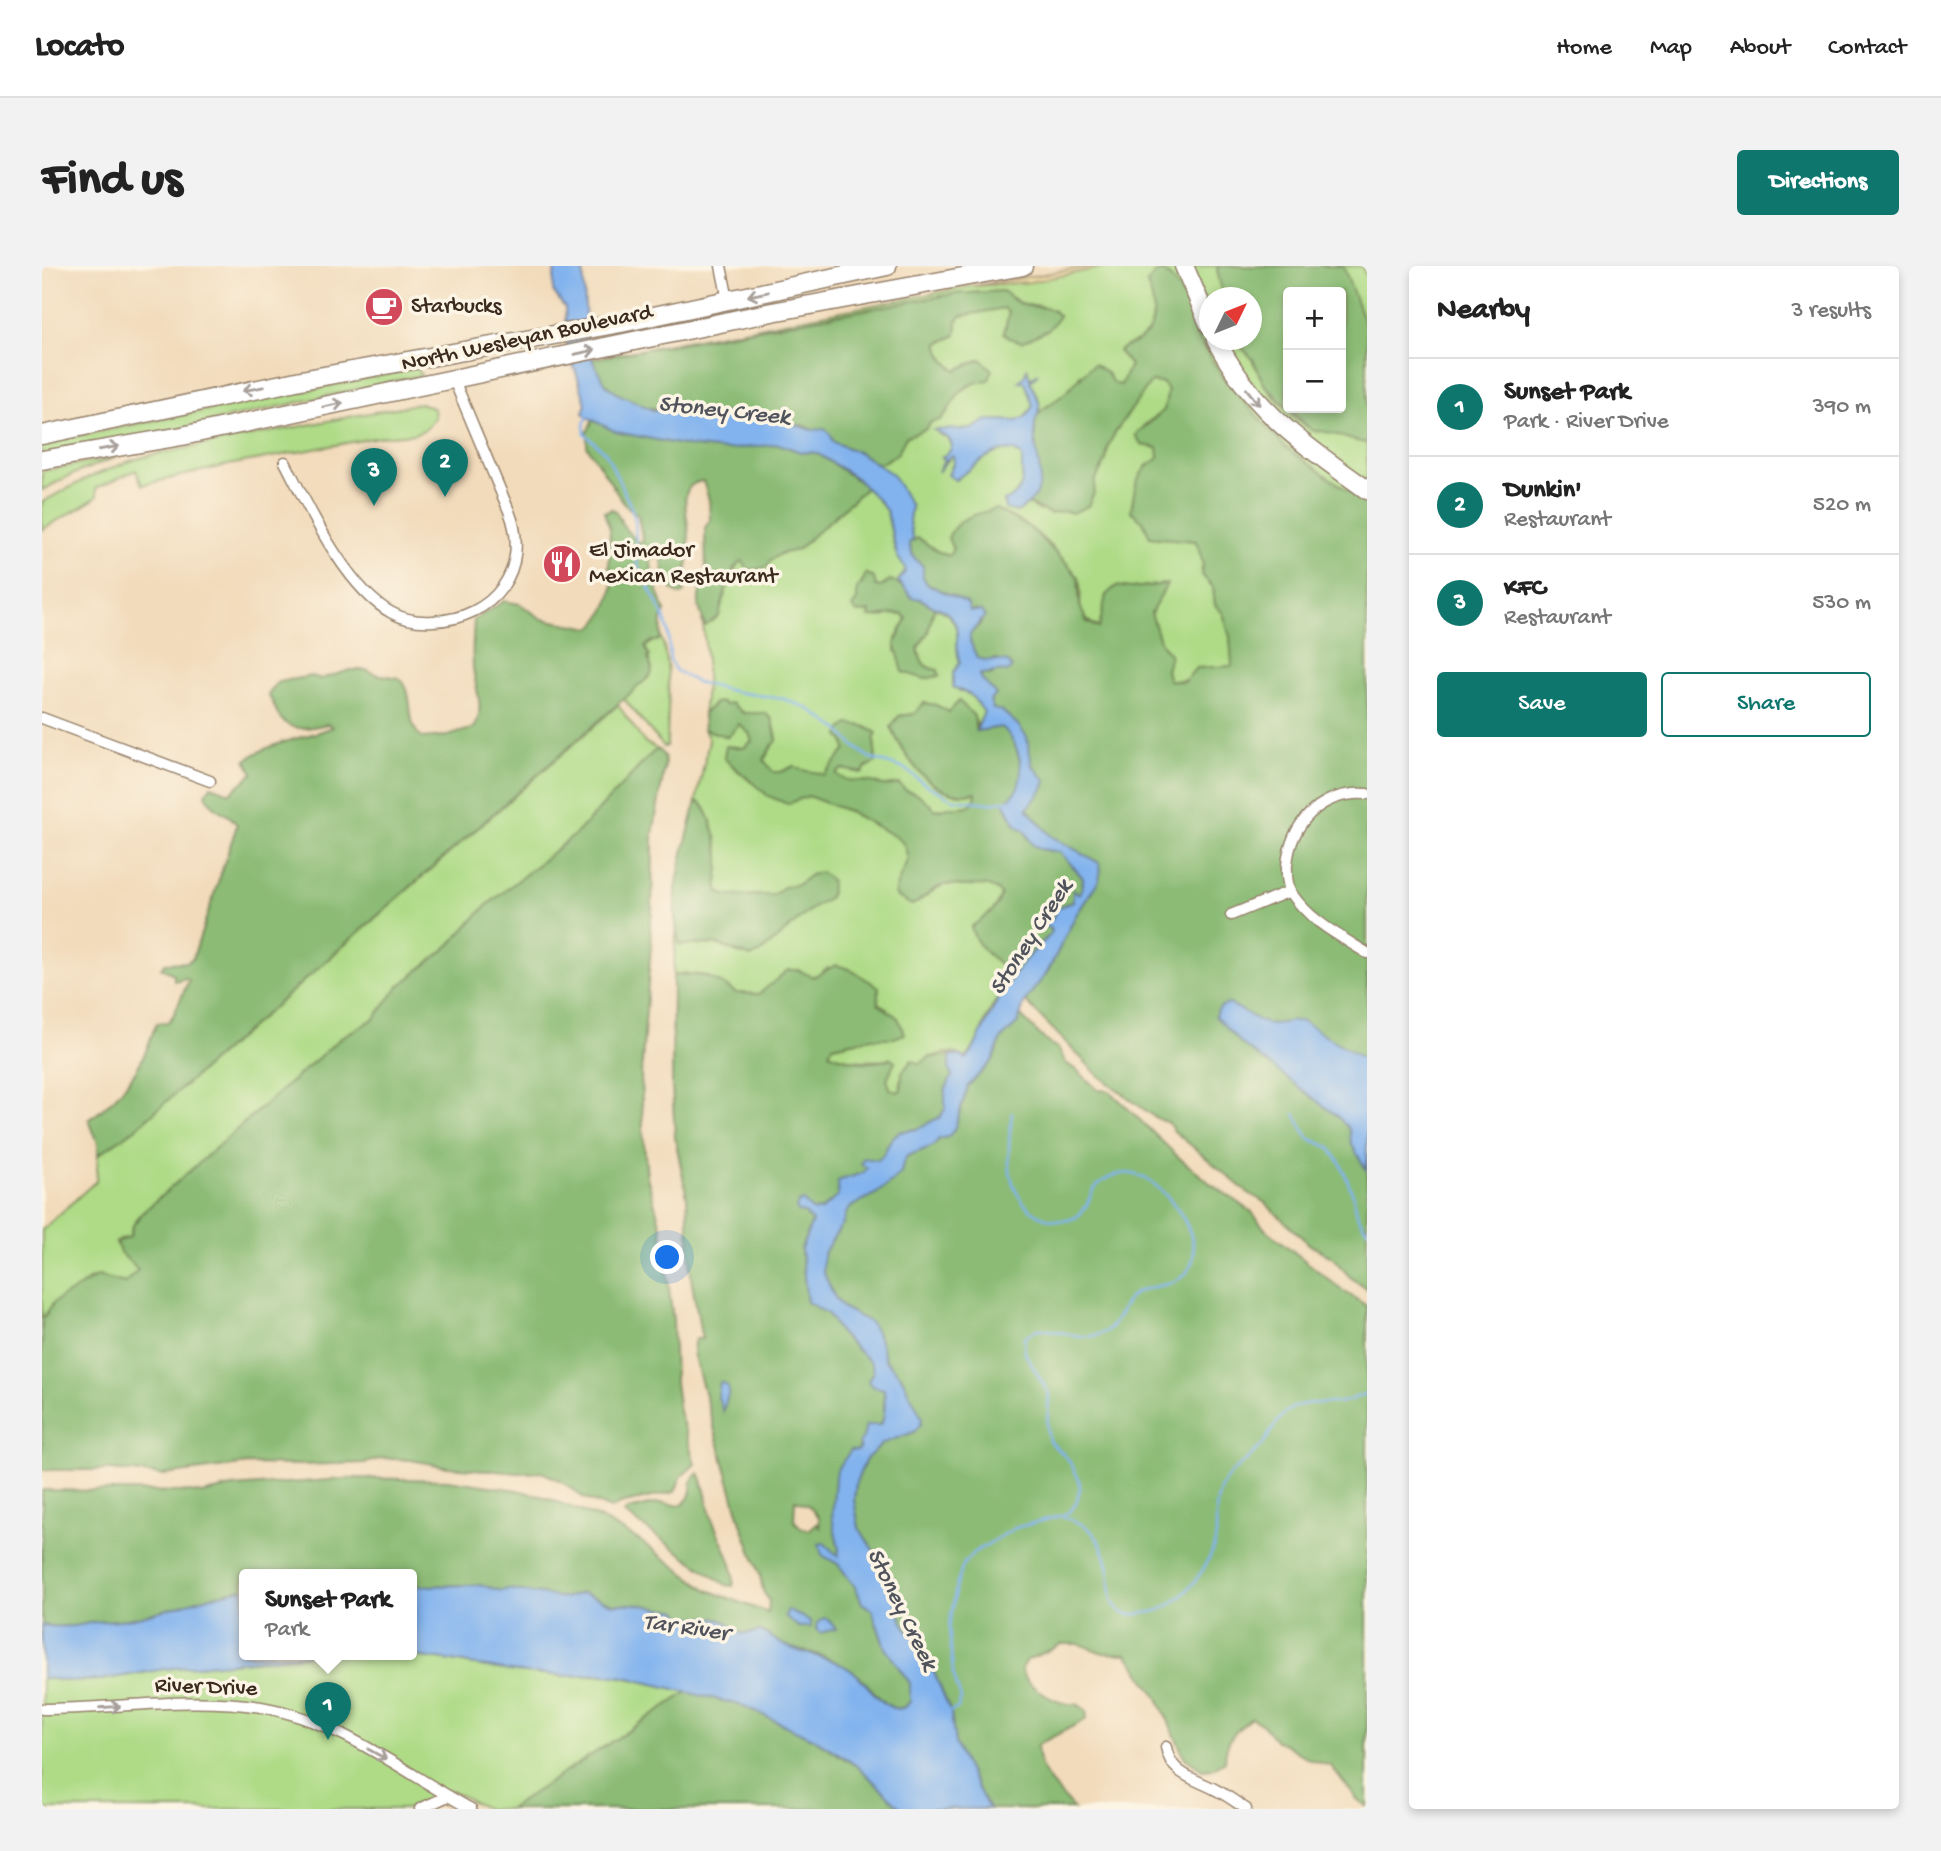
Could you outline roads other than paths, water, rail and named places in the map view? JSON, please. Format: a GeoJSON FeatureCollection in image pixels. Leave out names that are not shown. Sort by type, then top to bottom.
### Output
{"type":"FeatureCollection","features":[{"type":"Feature","properties":{"kind":"highway","name":"North Wesleyan Boulevard"},"geometry":{"type":"LineString","coordinates":[[42,460],[182,436],[877,292],[1023,266]]}},
{"type":"Feature","properties":{"kind":"highway"},"geometry":{"type":"LineString","coordinates":[[1184,266],[1199,302]]}},
{"type":"Feature","properties":{"kind":"highway","name":"North Wesleyan Boulevard"},"geometry":{"type":"LineString","coordinates":[[42,435],[314,377],[621,323],[880,267]]}},
{"type":"Feature","properties":{"kind":"highway"},"geometry":{"type":"LineString","coordinates":[[877,292],[880,267]]}},
{"type":"Feature","properties":{"kind":"highway"},"geometry":{"type":"LineString","coordinates":[[1222,350],[1234,372],[1269,415],[1367,490]]}},
{"type":"Feature","properties":{"kind":"highway"},"geometry":{"type":"LineString","coordinates":[[42,422],[125,418]]}},
{"type":"Feature","properties":{"kind":"street"},"geometry":{"type":"LineString","coordinates":[[722,266],[728,300]]}},
{"type":"Feature","properties":{"kind":"street"},"geometry":{"type":"LineString","coordinates":[[285,462],[349,574],[390,612],[419,622],[443,621],[480,610],[507,579],[516,532],[454,380]]}},
{"type":"Feature","properties":{"kind":"street"},"geometry":{"type":"LineString","coordinates":[[42,718],[210,781]]}},
{"type":"Feature","properties":{"kind":"street"},"geometry":{"type":"LineString","coordinates":[[1367,794],[1353,793],[1325,801],[1303,818],[1291,840],[1287,867],[1290,891],[1310,916],[1367,953]]}},
{"type":"Feature","properties":{"kind":"street"},"geometry":{"type":"LineString","coordinates":[[1231,915],[1290,891]]}},
{"type":"Feature","properties":{"kind":"street","name":"River Drive"},"geometry":{"type":"LineString","coordinates":[[42,1709],[186,1703],[262,1708],[313,1723],[360,1744],[471,1809]]}},
{"type":"Feature","properties":{"kind":"street"},"geometry":{"type":"LineString","coordinates":[[1166,1747],[1172,1765],[1179,1772],[1220,1792],[1246,1809]]}},
{"type":"Feature","properties":{"kind":"street"},"geometry":{"type":"LineString","coordinates":[[420,1809],[448,1796]]}},
{"type":"Feature","properties":{"kind":"water","name":"Tar River"},"geometry":{"type":"Polygon","coordinates":[[[555,266],[583,266],[586,328],[593,362],[607,386],[618,394],[653,410],[714,416],[725,413],[783,421],[812,430],[825,429],[833,442],[860,453],[892,474],[911,506],[909,522],[913,540],[909,543],[913,556],[923,566],[923,577],[927,584],[967,603],[970,611],[981,611],[985,616],[970,634],[977,658],[1008,662],[1012,668],[1007,672],[980,674],[996,695],[990,700],[993,709],[1002,711],[1027,737],[1032,765],[1046,781],[1027,809],[1051,836],[1099,863],[1101,869],[1099,880],[1076,915],[1048,971],[1025,1001],[1018,1023],[1001,1039],[993,1060],[968,1086],[954,1130],[933,1146],[907,1156],[901,1173],[894,1180],[877,1193],[852,1206],[823,1254],[823,1271],[834,1296],[843,1308],[871,1323],[879,1338],[885,1360],[901,1376],[922,1418],[921,1424],[914,1432],[883,1443],[866,1459],[856,1482],[854,1500],[859,1528],[889,1575],[902,1620],[923,1646],[951,1713],[955,1743],[989,1809],[902,1809],[861,1769],[841,1755],[814,1739],[744,1706],[625,1677],[516,1672],[417,1657],[417,1586],[481,1585],[501,1591],[508,1589],[564,1598],[582,1593],[613,1604],[636,1604],[678,1611],[682,1617],[716,1619],[727,1623],[739,1633],[761,1631],[793,1649],[846,1667],[888,1706],[903,1708],[910,1702],[910,1683],[885,1648],[872,1610],[862,1603],[856,1588],[838,1564],[822,1555],[819,1544],[824,1543],[838,1556],[839,1548],[832,1518],[835,1477],[851,1450],[858,1451],[860,1448],[859,1441],[863,1438],[866,1425],[881,1425],[884,1389],[872,1386],[868,1381],[873,1372],[872,1364],[840,1333],[828,1314],[807,1302],[801,1249],[812,1222],[805,1213],[798,1212],[796,1207],[803,1201],[812,1210],[820,1211],[838,1196],[838,1181],[863,1173],[867,1168],[861,1164],[863,1158],[878,1160],[899,1132],[917,1129],[940,1117],[945,1109],[945,1091],[952,1076],[949,1068],[951,1055],[966,1059],[971,1054],[999,997],[1025,960],[1051,934],[1051,928],[1037,925],[1041,921],[1052,920],[1057,908],[1073,901],[1073,889],[1079,894],[1083,885],[1083,878],[1060,852],[1039,849],[1032,844],[1025,831],[1016,825],[1004,802],[1013,795],[1021,776],[1021,765],[1014,744],[1002,727],[976,731],[984,712],[971,695],[953,687],[953,674],[960,662],[955,622],[941,609],[921,599],[912,598],[898,581],[905,568],[897,556],[887,512],[880,502],[856,478],[817,453],[801,452],[779,444],[724,450],[688,446],[616,432],[587,417],[583,413],[586,404],[567,351],[565,308],[553,291],[555,266]]]}},
{"type":"Feature","properties":{"kind":"water"},"geometry":{"type":"Polygon","coordinates":[[[1027,369],[1030,379],[1038,373],[1030,382],[1039,405],[1034,431],[1040,480],[1036,496],[1017,512],[1005,509],[1004,501],[1012,498],[1020,489],[1022,456],[1014,451],[996,453],[955,480],[948,475],[954,462],[953,456],[950,456],[938,472],[945,459],[941,458],[950,451],[952,445],[949,439],[934,430],[972,429],[987,420],[1016,421],[1025,418],[1033,406],[1025,382],[1019,381],[1027,369]]]}},
{"type":"Feature","properties":{"kind":"water"},"geometry":{"type":"Polygon","coordinates":[[[1229,1004],[1266,1023],[1302,1021],[1367,1061],[1367,1171],[1351,1143],[1349,1129],[1337,1116],[1242,1044],[1215,1016],[1220,1008],[1229,1004]]]}},
{"type":"Feature","properties":{"kind":"water"},"geometry":{"type":"Polygon","coordinates":[[[720,1382],[727,1385],[729,1391],[723,1411],[718,1397],[720,1382]]]}},
{"type":"Feature","properties":{"kind":"water"},"geometry":{"type":"Polygon","coordinates":[[[239,1590],[239,1660],[259,1660],[165,1669],[100,1680],[42,1678],[42,1625],[66,1627],[128,1619],[239,1590]]]}},
{"type":"Feature","properties":{"kind":"water"},"geometry":{"type":"Polygon","coordinates":[[[788,1610],[810,1621],[811,1627],[799,1627],[785,1617],[788,1610]]]}},
{"type":"Feature","properties":{"kind":"water"},"geometry":{"type":"Polygon","coordinates":[[[824,1618],[836,1629],[820,1633],[816,1629],[817,1623],[824,1618]]]}},
{"type":"Feature","properties":{"kind":"waterway"},"geometry":{"type":"LineString","coordinates":[[588,416],[584,424],[585,434],[606,453],[631,507],[635,519],[637,564],[665,619],[670,660],[675,670],[696,682],[736,692],[784,699],[807,708],[838,729],[868,757],[905,769],[926,785],[953,799],[989,803],[1011,800]]}},
{"type":"Feature","properties":{"kind":"waterway","name":"Stoney Creek"},"geometry":{"type":"LineString","coordinates":[[947,1713],[958,1708],[961,1699],[953,1673],[949,1627],[957,1583],[964,1563],[973,1553],[1015,1528],[1070,1511],[1076,1504],[1080,1488],[1079,1479],[1068,1459],[1049,1441],[1049,1394],[1025,1353],[1024,1338],[1037,1329],[1077,1336],[1100,1334],[1113,1325],[1124,1305],[1134,1294],[1176,1281],[1186,1273],[1193,1261],[1190,1232],[1182,1216],[1161,1190],[1137,1175],[1120,1174],[1103,1181],[1093,1191],[1085,1208],[1074,1218],[1053,1220],[1033,1211],[1016,1191],[1009,1166],[1012,1113]]}},
{"type":"Feature","properties":{"kind":"waterway"},"geometry":{"type":"LineString","coordinates":[[1295,1114],[1308,1138],[1329,1147],[1341,1164],[1358,1217],[1367,1230]]}},
{"type":"Feature","properties":{"kind":"waterway"},"geometry":{"type":"LineString","coordinates":[[1061,1515],[1086,1527],[1099,1541],[1108,1566],[1113,1602],[1120,1611],[1136,1614],[1163,1609],[1194,1582],[1209,1558],[1216,1535],[1217,1500],[1224,1482],[1261,1446],[1282,1416],[1299,1405],[1342,1402],[1367,1393]]}},
{"type":"Feature","properties":{"kind":"place","name":"Starbucks"},"geometry":{"type":"Point","coordinates":[384,307]}},
{"type":"Feature","properties":{"kind":"place","name":"Dunkin'"},"geometry":{"type":"Point","coordinates":[445,497]}},
{"type":"Feature","properties":{"kind":"place","name":"KFC"},"geometry":{"type":"Point","coordinates":[374,506]}},
{"type":"Feature","properties":{"kind":"place","name":"El Jimador Mexican Restaurant"},"geometry":{"type":"Point","coordinates":[562,564]}},
{"type":"Feature","properties":{"kind":"place","name":"Sunset Park"},"geometry":{"type":"Point","coordinates":[328,1740]}}]}
